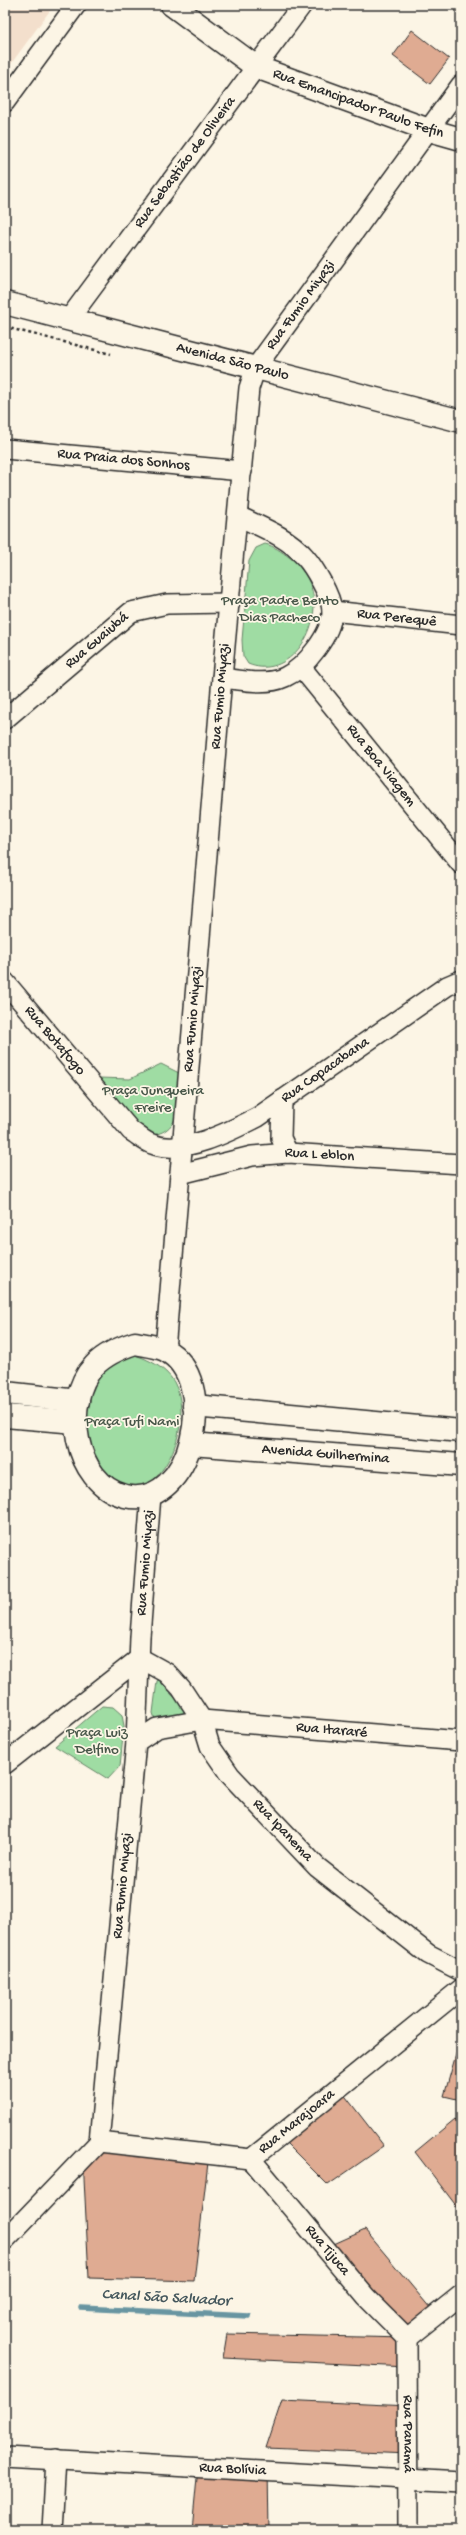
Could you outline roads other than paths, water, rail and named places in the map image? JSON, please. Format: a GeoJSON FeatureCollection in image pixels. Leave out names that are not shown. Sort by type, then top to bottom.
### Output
{"type":"FeatureCollection","features":[{"type":"Feature","properties":{"kind":"street"},"geometry":{"type":"LineString","coordinates":[[5,102],[76,5]]}},
{"type":"Feature","properties":{"kind":"street","name":"Rua Emancipador Paulo Fefin"},"geometry":{"type":"LineString","coordinates":[[172,5],[256,67],[429,130],[461,139]]}},
{"type":"Feature","properties":{"kind":"street","name":"Rua Sebastião de Oliveira"},"geometry":{"type":"LineString","coordinates":[[69,319],[302,5]]}},
{"type":"Feature","properties":{"kind":"street","name":"Rua Fumio Miyazi"},"geometry":{"type":"LineString","coordinates":[[165,1350],[222,678],[249,388],[256,367],[461,85]]}},
{"type":"Feature","properties":{"kind":"street","name":"Avenida São Paulo"},"geometry":{"type":"LineString","coordinates":[[5,303],[461,421]]}},
{"type":"Feature","properties":{"kind":"street","name":"Rua Praia dos Sonhos"},"geometry":{"type":"LineString","coordinates":[[5,449],[242,471]]}},
{"type":"Feature","properties":{"kind":"street"},"geometry":{"type":"LineString","coordinates":[[222,678],[263,682],[284,678],[301,667],[326,632],[332,611],[328,593],[305,556],[275,533],[238,516]]}},
{"type":"Feature","properties":{"kind":"street","name":"Rua Guaiubá"},"geometry":{"type":"LineString","coordinates":[[5,719],[131,612],[167,604],[230,603]]}},
{"type":"Feature","properties":{"kind":"street","name":"Rua Perequê"},"geometry":{"type":"LineString","coordinates":[[332,611],[461,625]]}},
{"type":"Feature","properties":{"kind":"street","name":"Rua Boa Viagem"},"geometry":{"type":"LineString","coordinates":[[301,667],[461,864]]}},
{"type":"Feature","properties":{"kind":"street","name":"Rua Copacabana"},"geometry":{"type":"LineString","coordinates":[[183,1148],[238,1127],[282,1100],[447,986],[461,980]]}},
{"type":"Feature","properties":{"kind":"street","name":"Rua Botafogo"},"geometry":{"type":"LineString","coordinates":[[5,982],[131,1131],[152,1145],[183,1148]]}},
{"type":"Feature","properties":{"kind":"street"},"geometry":{"type":"LineString","coordinates":[[282,1100],[281,1138],[288,1153]]}},
{"type":"Feature","properties":{"kind":"street","name":"Rua L eblon"},"geometry":{"type":"LineString","coordinates":[[180,1174],[252,1156],[288,1153],[461,1164]]}},
{"type":"Feature","properties":{"kind":"street"},"geometry":{"type":"LineString","coordinates":[[135,1343],[165,1350],[178,1361],[189,1375],[194,1406],[195,1425],[191,1444],[181,1468],[151,1495],[125,1496],[105,1488],[92,1475],[80,1450],[76,1422],[81,1387],[93,1366],[114,1350],[135,1343]]}},
{"type":"Feature","properties":{"kind":"street"},"geometry":{"type":"LineString","coordinates":[[5,1393],[78,1401]]}},
{"type":"Feature","properties":{"kind":"street"},"geometry":{"type":"LineString","coordinates":[[194,1406],[461,1431]]}},
{"type":"Feature","properties":{"kind":"street"},"geometry":{"type":"LineString","coordinates":[[5,1416],[76,1422]]}},
{"type":"Feature","properties":{"kind":"street","name":"Avenida Guilhermina"},"geometry":{"type":"LineString","coordinates":[[191,1444],[461,1465]]}},
{"type":"Feature","properties":{"kind":"street","name":"Rua Fumio Miyazi"},"geometry":{"type":"LineString","coordinates":[[99,2142],[136,1742],[151,1495]]}},
{"type":"Feature","properties":{"kind":"street"},"geometry":{"type":"LineString","coordinates":[[5,1764],[140,1658]]}},
{"type":"Feature","properties":{"kind":"street","name":"Rua Ipanema"},"geometry":{"type":"LineString","coordinates":[[140,1658],[167,1673],[181,1688],[202,1720],[210,1746],[230,1775],[317,1866],[428,1954],[461,1971]]}},
{"type":"Feature","properties":{"kind":"street","name":"Rua Itararé"},"geometry":{"type":"LineString","coordinates":[[136,1742],[157,1728],[202,1720],[461,1741]]}},
{"type":"Feature","properties":{"kind":"street","name":"Rua Marajoara"},"geometry":{"type":"LineString","coordinates":[[99,2142],[252,2159],[461,1989]]}},
{"type":"Feature","properties":{"kind":"street"},"geometry":{"type":"LineString","coordinates":[[5,2240],[99,2142]]}},
{"type":"Feature","properties":{"kind":"street","name":"Rua Tijuca"},"geometry":{"type":"LineString","coordinates":[[252,2159],[366,2297],[407,2338]]}},
{"type":"Feature","properties":{"kind":"street"},"geometry":{"type":"LineString","coordinates":[[407,2338],[461,2295]]}},
{"type":"Feature","properties":{"kind":"street","name":"Rua Panamá"},"geometry":{"type":"LineString","coordinates":[[407,2338],[409,2479],[408,2530]]}},
{"type":"Feature","properties":{"kind":"street","name":"Rua Bolívia"},"geometry":{"type":"LineString","coordinates":[[5,2456],[461,2482]]}},
{"type":"Feature","properties":{"kind":"street"},"geometry":{"type":"LineString","coordinates":[[52,2530],[56,2459]]}},
{"type":"Feature","properties":{"kind":"waterway","name":"Canal São Salvador"},"geometry":{"type":"LineString","coordinates":[[81,2308],[249,2316]]}},
{"type":"Feature","properties":{"kind":"park label","name":"Praça Padre Bento Dias Pacheco"},"geometry":{"type":"Point","coordinates":[280,610]}},
{"type":"Feature","properties":{"kind":"park label","name":"Praça Junqueira Freire"},"geometry":{"type":"Point","coordinates":[153,1100]}},
{"type":"Feature","properties":{"kind":"park label","name":"Praça Tufi Nami"},"geometry":{"type":"Point","coordinates":[132,1422]}},
{"type":"Feature","properties":{"kind":"park label","name":"Praça Luiz Delfino"},"geometry":{"type":"Point","coordinates":[97,1742]}}]}
